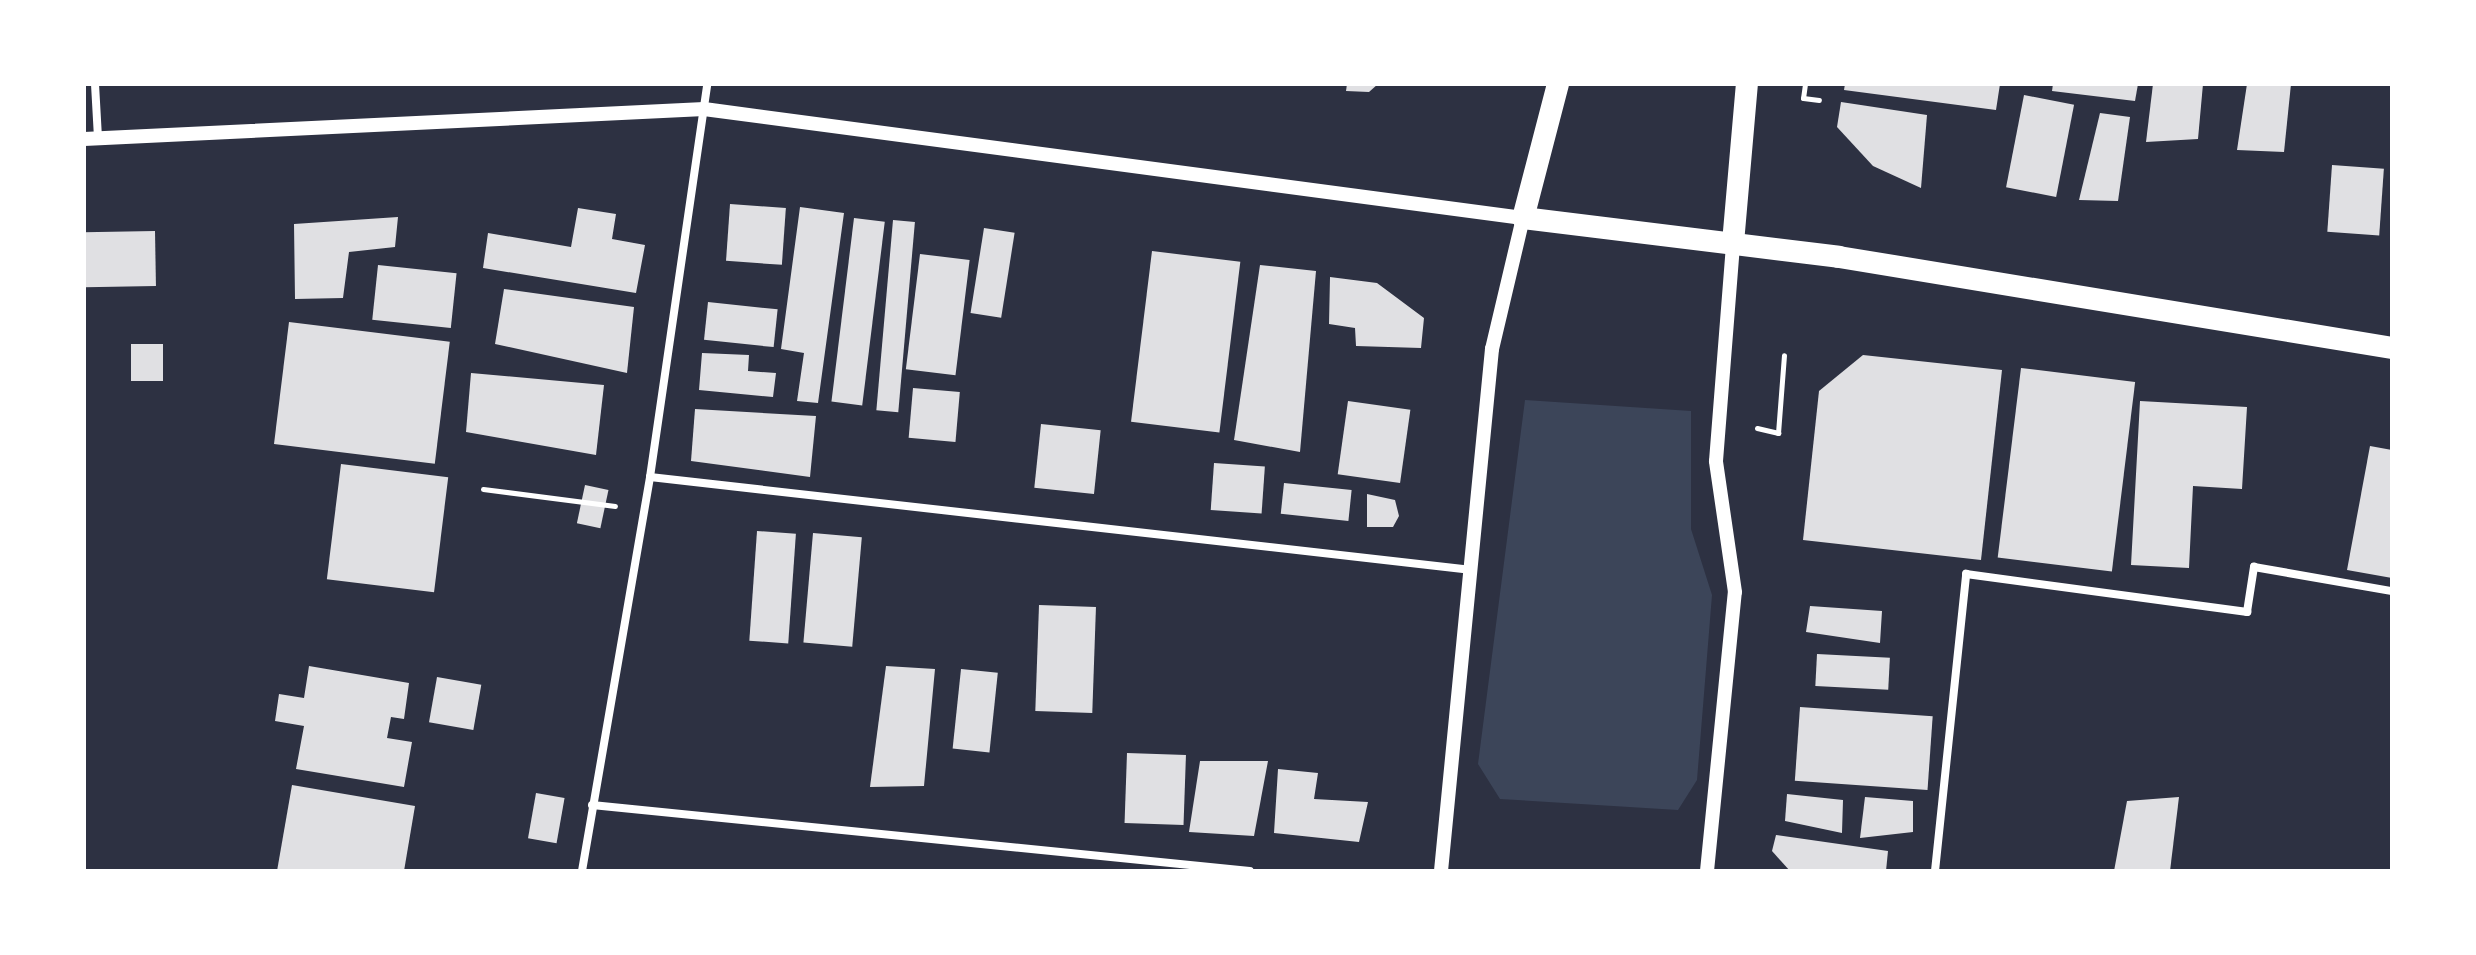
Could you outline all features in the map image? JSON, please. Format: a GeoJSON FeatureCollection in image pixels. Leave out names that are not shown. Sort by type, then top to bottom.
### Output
{"type":"FeatureCollection","features":[{"type":"Feature","properties":{"kind":"highway"},"geometry":{"type":"LineString","coordinates":[[1558,84],[1523,218],[1733,243],[2392,348]]}},
{"type":"Feature","properties":{"kind":"highway"},"geometry":{"type":"LineString","coordinates":[[1733,243],[1747,84]]}},
{"type":"Feature","properties":{"kind":"street"},"geometry":{"type":"LineString","coordinates":[[95,84],[91,138],[704,109],[1523,218],[1492,349],[1441,871]]}},
{"type":"Feature","properties":{"kind":"street"},"geometry":{"type":"LineString","coordinates":[[582,871],[650,477],[707,84]]}},
{"type":"Feature","properties":{"kind":"street"},"geometry":{"type":"LineString","coordinates":[[1707,871],[1735,592],[1716,461],[1733,243]]}},
{"type":"Feature","properties":{"kind":"street"},"geometry":{"type":"LineString","coordinates":[[650,477],[1472,570]]}},
{"type":"Feature","properties":{"kind":"street"},"geometry":{"type":"LineString","coordinates":[[1935,871],[1966,574],[2247,612],[2254,567],[2392,591]]}},
{"type":"Feature","properties":{"kind":"street"},"geometry":{"type":"LineString","coordinates":[[592,805],[1250,871]]}},
{"type":"Feature","properties":{"kind":"path"},"geometry":{"type":"LineString","coordinates":[[1805,85],[1803,98],[1819,100]]}},
{"type":"Feature","properties":{"kind":"path"},"geometry":{"type":"LineString","coordinates":[[1757,422],[1756,431],[1778,433],[1784,355]]}},
{"type":"Feature","properties":{"kind":"path"},"geometry":{"type":"LineString","coordinates":[[483,489],[644,510]]}},
{"type":"Feature","properties":{"kind":"shaded area"},"geometry":{"type":"Polygon","coordinates":[[[1525,400],[1691,411],[1691,529],[1712,595],[1697,780],[1678,810],[1500,799],[1478,764],[1525,400]]]}},
{"type":"Feature","properties":{"kind":"building"},"geometry":{"type":"Polygon","coordinates":[[[1347,84],[1378,84],[1369,92],[1346,91],[1347,84]]]}},
{"type":"Feature","properties":{"kind":"building"},"geometry":{"type":"Polygon","coordinates":[[[1845,84],[2000,84],[1996,110],[1844,90],[1845,84]]]}},
{"type":"Feature","properties":{"kind":"building"},"geometry":{"type":"Polygon","coordinates":[[[2053,84],[2138,84],[2135,101],[2052,91],[2053,84]]]}},
{"type":"Feature","properties":{"kind":"building"},"geometry":{"type":"Polygon","coordinates":[[[2153,84],[2203,84],[2198,139],[2146,142],[2153,84]]]}},
{"type":"Feature","properties":{"kind":"building"},"geometry":{"type":"Polygon","coordinates":[[[2247,84],[2291,84],[2284,152],[2237,150],[2247,84]]]}},
{"type":"Feature","properties":{"kind":"building"},"geometry":{"type":"Polygon","coordinates":[[[2024,95],[2074,105],[2056,197],[2006,187],[2024,95]]]}},
{"type":"Feature","properties":{"kind":"building"},"geometry":{"type":"Polygon","coordinates":[[[1841,102],[1927,115],[1921,188],[1873,166],[1837,127],[1841,102]]]}},
{"type":"Feature","properties":{"kind":"building"},"geometry":{"type":"Polygon","coordinates":[[[2100,113],[2130,117],[2118,201],[2079,200],[2100,113]]]}},
{"type":"Feature","properties":{"kind":"building"},"geometry":{"type":"Polygon","coordinates":[[[2332,165],[2384,169],[2379,235],[2327,232],[2332,165]]]}},
{"type":"Feature","properties":{"kind":"building"},"geometry":{"type":"Polygon","coordinates":[[[730,204],[786,208],[782,265],[726,261],[730,204]]]}},
{"type":"Feature","properties":{"kind":"building"},"geometry":{"type":"Polygon","coordinates":[[[800,207],[844,213],[818,403],[797,401],[804,353],[781,349],[800,207]]]}},
{"type":"Feature","properties":{"kind":"building"},"geometry":{"type":"Polygon","coordinates":[[[578,208],[616,214],[612,239],[645,245],[636,293],[483,268],[488,233],[571,247],[578,208]]]}},
{"type":"Feature","properties":{"kind":"building"},"geometry":{"type":"Polygon","coordinates":[[[398,217],[395,247],[349,252],[343,298],[295,299],[294,224],[398,217]]]}},
{"type":"Feature","properties":{"kind":"building"},"geometry":{"type":"Polygon","coordinates":[[[854,218],[885,222],[862,405],[831,402],[854,218]]]}},
{"type":"Feature","properties":{"kind":"building"},"geometry":{"type":"Polygon","coordinates":[[[893,220],[915,222],[898,412],[876,410],[893,220]]]}},
{"type":"Feature","properties":{"kind":"building"},"geometry":{"type":"Polygon","coordinates":[[[984,228],[1015,233],[1001,318],[971,313],[984,228]]]}},
{"type":"Feature","properties":{"kind":"building"},"geometry":{"type":"Polygon","coordinates":[[[155,231],[156,286],[85,287],[84,232],[155,231]]]}},
{"type":"Feature","properties":{"kind":"building"},"geometry":{"type":"Polygon","coordinates":[[[1152,251],[1240,262],[1219,433],[1131,422],[1152,251]]]}},
{"type":"Feature","properties":{"kind":"building"},"geometry":{"type":"Polygon","coordinates":[[[920,254],[970,260],[955,375],[906,369],[920,254]]]}},
{"type":"Feature","properties":{"kind":"building"},"geometry":{"type":"Polygon","coordinates":[[[378,265],[457,273],[451,328],[372,320],[378,265]]]}},
{"type":"Feature","properties":{"kind":"building"},"geometry":{"type":"Polygon","coordinates":[[[1260,265],[1316,271],[1300,452],[1234,440],[1260,265]]]}},
{"type":"Feature","properties":{"kind":"building"},"geometry":{"type":"Polygon","coordinates":[[[1330,277],[1377,283],[1424,318],[1421,348],[1356,346],[1355,328],[1329,324],[1330,277]]]}},
{"type":"Feature","properties":{"kind":"building"},"geometry":{"type":"Polygon","coordinates":[[[504,289],[634,307],[627,373],[495,344],[504,289]]]}},
{"type":"Feature","properties":{"kind":"building"},"geometry":{"type":"Polygon","coordinates":[[[708,302],[778,309],[774,347],[704,340],[708,302]]]}},
{"type":"Feature","properties":{"kind":"building"},"geometry":{"type":"Polygon","coordinates":[[[289,322],[450,342],[435,464],[274,444],[289,322]]]}},
{"type":"Feature","properties":{"kind":"building"},"geometry":{"type":"Polygon","coordinates":[[[131,344],[163,344],[163,381],[131,381],[131,344]]]}},
{"type":"Feature","properties":{"kind":"building"},"geometry":{"type":"Polygon","coordinates":[[[702,353],[749,355],[748,371],[776,373],[773,397],[699,390],[702,353]]]}},
{"type":"Feature","properties":{"kind":"building"},"geometry":{"type":"Polygon","coordinates":[[[1863,355],[2002,370],[1981,560],[1803,540],[1819,391],[1863,355]]]}},
{"type":"Feature","properties":{"kind":"building"},"geometry":{"type":"Polygon","coordinates":[[[2021,368],[2135,382],[2112,572],[1998,558],[2021,368]]]}},
{"type":"Feature","properties":{"kind":"building"},"geometry":{"type":"Polygon","coordinates":[[[471,373],[604,385],[596,455],[466,432],[471,373]]]}},
{"type":"Feature","properties":{"kind":"building"},"geometry":{"type":"Polygon","coordinates":[[[913,388],[960,392],[955,442],[909,438],[913,388]]]}},
{"type":"Feature","properties":{"kind":"building"},"geometry":{"type":"Polygon","coordinates":[[[1348,401],[1410,410],[1400,483],[1338,474],[1348,401]]]}},
{"type":"Feature","properties":{"kind":"building"},"geometry":{"type":"Polygon","coordinates":[[[2140,401],[2247,407],[2242,489],[2193,486],[2189,568],[2131,565],[2140,401]]]}},
{"type":"Feature","properties":{"kind":"building"},"geometry":{"type":"Polygon","coordinates":[[[695,409],[816,416],[810,477],[691,461],[695,409]]]}},
{"type":"Feature","properties":{"kind":"building"},"geometry":{"type":"Polygon","coordinates":[[[1041,424],[1101,430],[1094,494],[1034,488],[1041,424]]]}},
{"type":"Feature","properties":{"kind":"building"},"geometry":{"type":"Polygon","coordinates":[[[2370,446],[2392,450],[2392,578],[2347,570],[2370,446]]]}},
{"type":"Feature","properties":{"kind":"building"},"geometry":{"type":"Polygon","coordinates":[[[1214,463],[1265,467],[1262,513],[1211,510],[1214,463]]]}},
{"type":"Feature","properties":{"kind":"building"},"geometry":{"type":"Polygon","coordinates":[[[341,464],[448,477],[434,592],[327,579],[341,464]]]}},
{"type":"Feature","properties":{"kind":"building"},"geometry":{"type":"Polygon","coordinates":[[[1284,483],[1352,490],[1348,521],[1281,514],[1284,483]]]}},
{"type":"Feature","properties":{"kind":"building"},"geometry":{"type":"Polygon","coordinates":[[[585,485],[608,490],[600,528],[577,523],[585,485]]]}},
{"type":"Feature","properties":{"kind":"building"},"geometry":{"type":"Polygon","coordinates":[[[1367,494],[1395,500],[1399,516],[1393,527],[1367,527],[1367,494]]]}},
{"type":"Feature","properties":{"kind":"building"},"geometry":{"type":"Polygon","coordinates":[[[757,531],[796,534],[788,643],[749,641],[757,531]]]}},
{"type":"Feature","properties":{"kind":"building"},"geometry":{"type":"Polygon","coordinates":[[[813,533],[862,537],[852,647],[803,643],[813,533]]]}},
{"type":"Feature","properties":{"kind":"building"},"geometry":{"type":"Polygon","coordinates":[[[1039,605],[1096,607],[1092,713],[1035,711],[1039,605]]]}},
{"type":"Feature","properties":{"kind":"building"},"geometry":{"type":"Polygon","coordinates":[[[1810,606],[1882,611],[1880,643],[1806,632],[1810,606]]]}},
{"type":"Feature","properties":{"kind":"building"},"geometry":{"type":"Polygon","coordinates":[[[1817,654],[1890,658],[1888,690],[1815,686],[1817,654]]]}},
{"type":"Feature","properties":{"kind":"building"},"geometry":{"type":"Polygon","coordinates":[[[309,666],[409,683],[404,719],[391,717],[387,738],[412,742],[404,787],[296,769],[304,726],[275,721],[279,694],[304,698],[309,666]]]}},
{"type":"Feature","properties":{"kind":"building"},"geometry":{"type":"Polygon","coordinates":[[[886,666],[935,669],[924,786],[870,787],[886,666]]]}},
{"type":"Feature","properties":{"kind":"building"},"geometry":{"type":"Polygon","coordinates":[[[961,669],[998,673],[989,752],[953,749],[961,669]]]}},
{"type":"Feature","properties":{"kind":"building"},"geometry":{"type":"Polygon","coordinates":[[[437,677],[481,685],[473,730],[429,722],[437,677]]]}},
{"type":"Feature","properties":{"kind":"building"},"geometry":{"type":"Polygon","coordinates":[[[1800,707],[1933,716],[1928,790],[1795,781],[1800,707]]]}},
{"type":"Feature","properties":{"kind":"building"},"geometry":{"type":"Polygon","coordinates":[[[1127,753],[1186,755],[1184,825],[1125,823],[1127,753]]]}},
{"type":"Feature","properties":{"kind":"building"},"geometry":{"type":"Polygon","coordinates":[[[1200,761],[1268,761],[1254,836],[1189,832],[1200,761]]]}},
{"type":"Feature","properties":{"kind":"building"},"geometry":{"type":"Polygon","coordinates":[[[1278,769],[1318,773],[1314,799],[1368,802],[1359,842],[1274,833],[1278,769]]]}},
{"type":"Feature","properties":{"kind":"building"},"geometry":{"type":"Polygon","coordinates":[[[292,785],[415,806],[404,871],[277,871],[292,785]]]}},
{"type":"Feature","properties":{"kind":"building"},"geometry":{"type":"Polygon","coordinates":[[[536,793],[565,798],[557,843],[528,838],[536,793]]]}},
{"type":"Feature","properties":{"kind":"building"},"geometry":{"type":"Polygon","coordinates":[[[1787,794],[1843,800],[1842,833],[1785,821],[1787,794]]]}},
{"type":"Feature","properties":{"kind":"building"},"geometry":{"type":"Polygon","coordinates":[[[1865,797],[1913,801],[1913,832],[1860,838],[1865,797]]]}},
{"type":"Feature","properties":{"kind":"building"},"geometry":{"type":"Polygon","coordinates":[[[2179,797],[2170,871],[2114,871],[2127,801],[2179,797]]]}},
{"type":"Feature","properties":{"kind":"building"},"geometry":{"type":"Polygon","coordinates":[[[1776,835],[1888,851],[1886,871],[1790,871],[1772,851],[1776,835]]]}}]}
